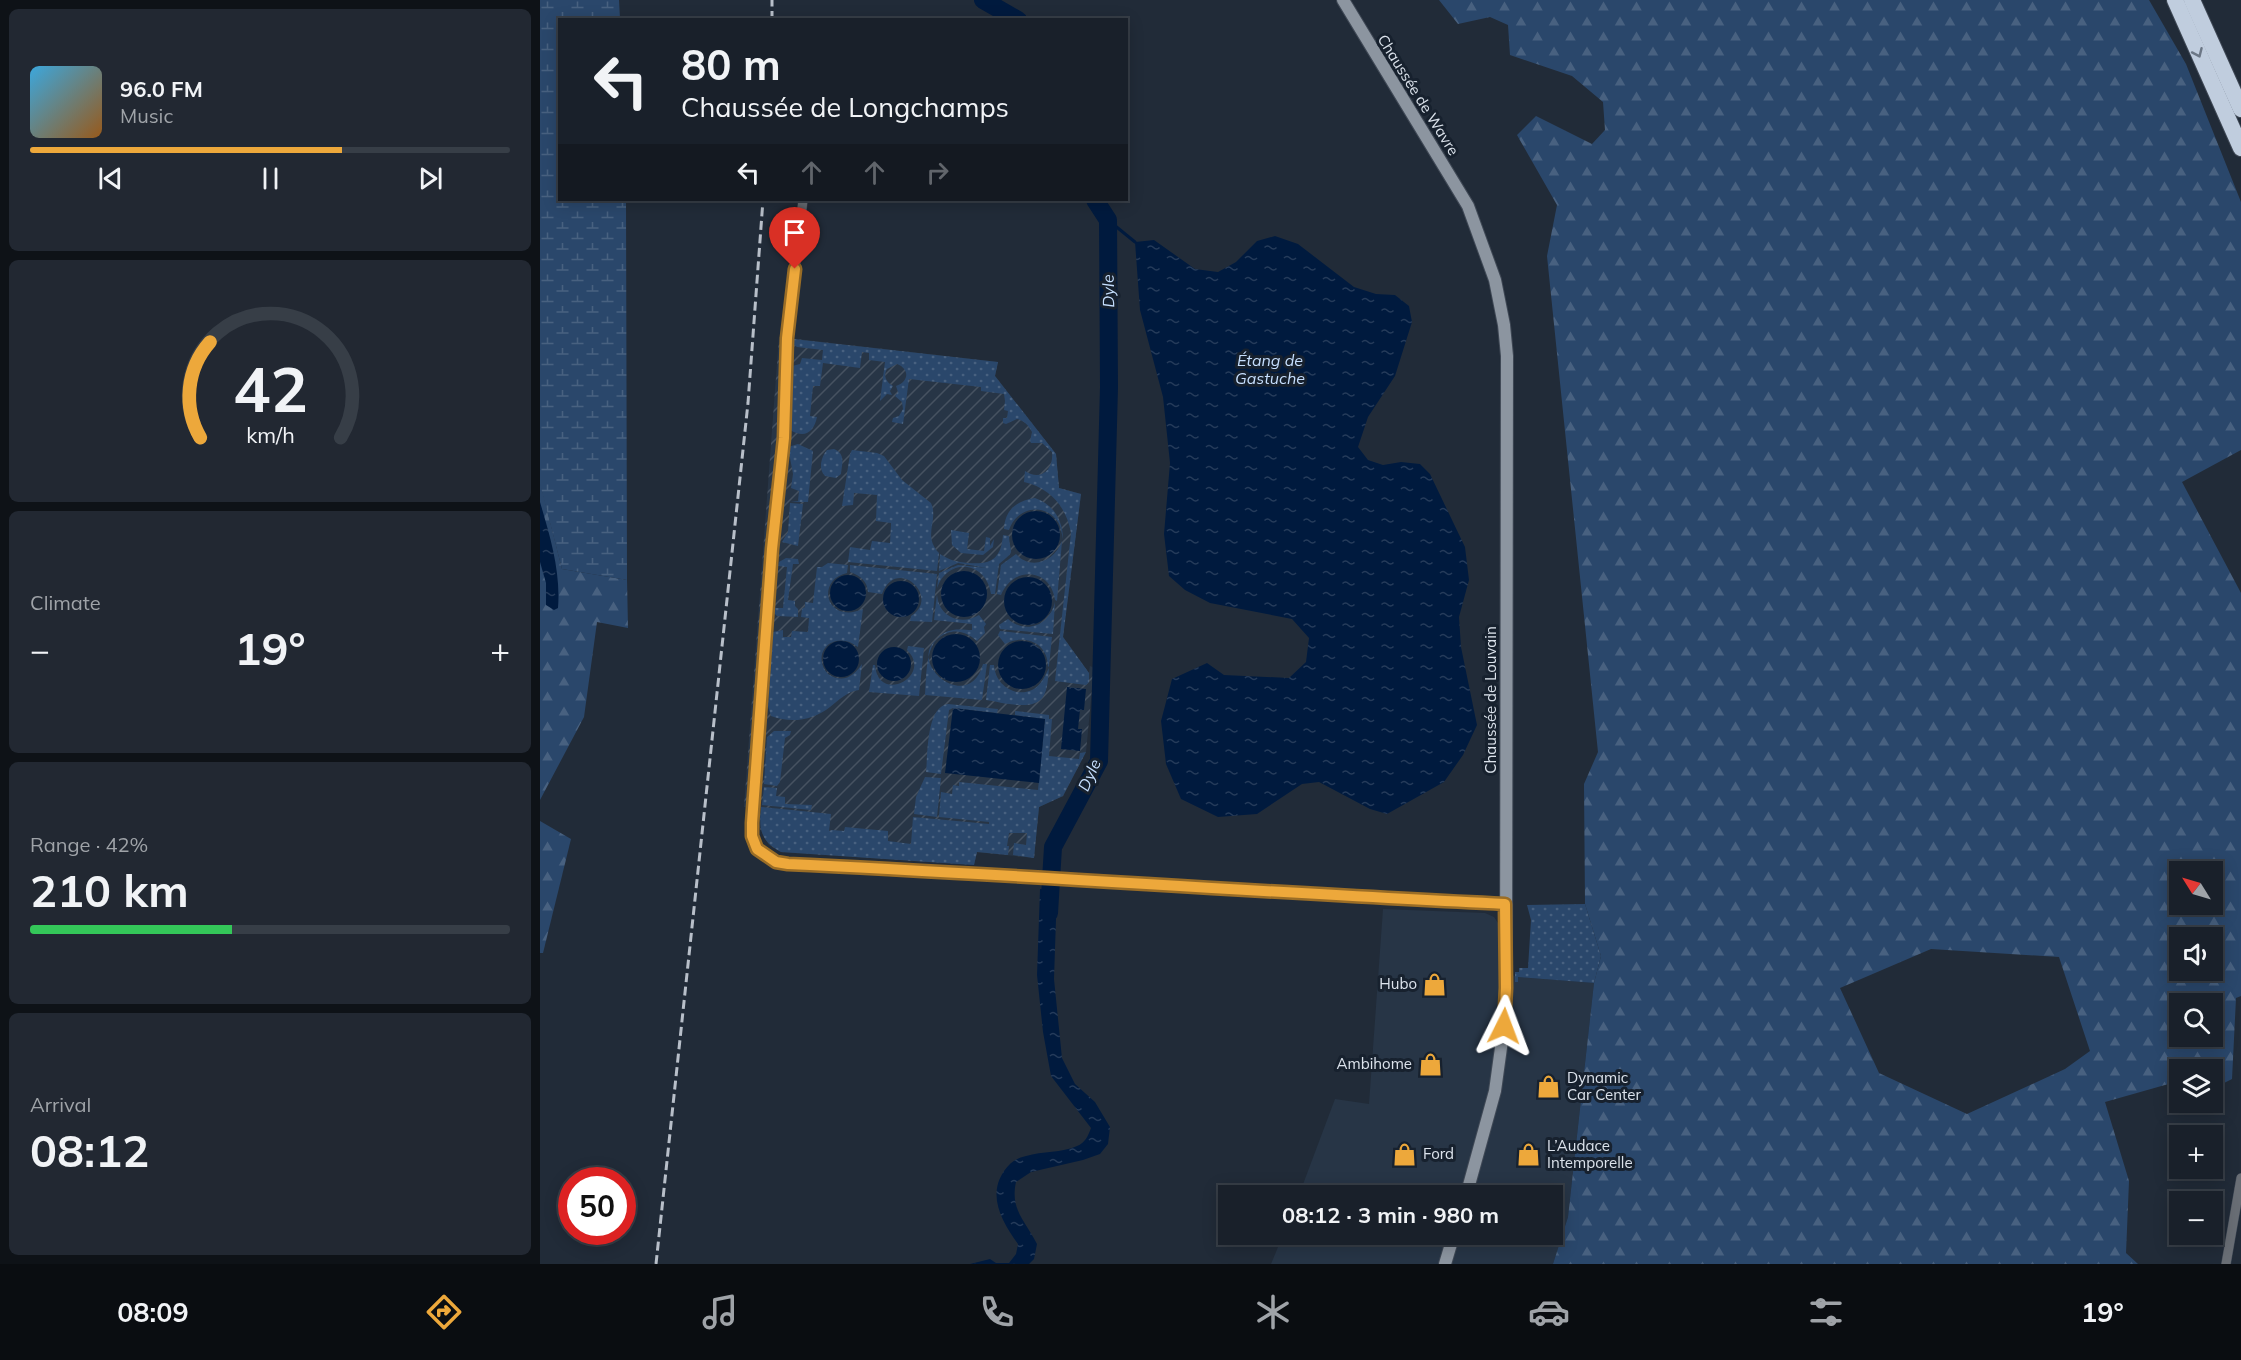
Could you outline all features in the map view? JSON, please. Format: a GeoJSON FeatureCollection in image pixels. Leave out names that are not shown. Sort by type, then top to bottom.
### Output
{"type":"FeatureCollection","features":[{"type":"Feature","properties":{"kind":"highway"},"geometry":{"type":"LineString","coordinates":[[2175,0],[2241,148]]}},
{"type":"Feature","properties":{"kind":"highway"},"geometry":{"type":"LineString","coordinates":[[2192,0],[2241,109]]}},
{"type":"Feature","properties":{"kind":"main road","name":"Chaussée de Wavre"},"geometry":{"type":"LineString","coordinates":[[1343,0],[1468,206]]}},
{"type":"Feature","properties":{"kind":"main road","name":"Chaussée de Louvain"},"geometry":{"type":"LineString","coordinates":[[1468,206],[1495,280],[1504,325],[1507,356],[1506,988],[1499,1062],[1490,1114],[1469,1185]]}},
{"type":"Feature","properties":{"kind":"main road"},"geometry":{"type":"LineString","coordinates":[[1445,1264],[1451,1245]]}},
{"type":"Feature","properties":{"kind":"street"},"geometry":{"type":"LineString","coordinates":[[803,201],[787,338],[784,438],[772,549],[752,807],[752,836],[757,849],[776,862],[788,864],[993,873],[1037,879],[1505,904]]}},
{"type":"Feature","properties":{"kind":"street"},"geometry":{"type":"LineString","coordinates":[[2226,1264],[2241,1178]]}},
{"type":"Feature","properties":{"kind":"shaded area"},"geometry":{"type":"Polygon","coordinates":[[[779,337],[998,362],[995,376],[1056,454],[1059,488],[1081,494],[1063,637],[1089,673],[1090,666],[1094,668],[1086,752],[1063,796],[1039,807],[1034,858],[977,852],[974,865],[781,852],[769,845],[759,827],[761,808],[744,807],[779,337]]]}},
{"type":"Feature","properties":{"kind":"shaded area"},"geometry":{"type":"Polygon","coordinates":[[[1383,909],[1485,913],[1494,917],[1500,926],[1499,971],[1518,977],[1594,983],[1568,1217],[1563,1233],[1563,1185],[1303,1185],[1335,1099],[1369,1104],[1383,909]]]}},
{"type":"Feature","properties":{"kind":"shaded area"},"geometry":{"type":"Polygon","coordinates":[[[1279,1245],[1559,1245],[1553,1264],[1271,1264],[1279,1245]]]}},
{"type":"Feature","properties":{"kind":"green space"},"geometry":{"type":"Polygon","coordinates":[[[540,0],[619,0],[620,18],[558,18],[558,201],[626,201],[627,580],[562,569],[540,484],[540,0]]]}},
{"type":"Feature","properties":{"kind":"green space"},"geometry":{"type":"Polygon","coordinates":[[[1439,0],[2149,0],[2186,64],[2241,202],[2241,450],[2182,482],[2241,593],[2241,996],[2236,998],[2232,1079],[2223,1084],[2223,1059],[2169,1059],[2169,1084],[2105,1102],[2129,1181],[2126,1253],[2138,1264],[1553,1264],[1559,1245],[1563,1245],[1563,1233],[1568,1217],[1594,983],[1601,956],[1585,904],[1584,784],[1598,752],[1547,256],[1557,205],[1517,135],[1536,116],[1592,144],[1605,130],[1603,102],[1572,76],[1510,55],[1508,25],[1490,17],[1458,24],[1439,0]],[[1931,949],[1840,988],[1879,1073],[1967,1114],[2065,1069],[2090,1051],[2059,957],[1931,949]]]}},
{"type":"Feature","properties":{"kind":"green space"},"geometry":{"type":"Polygon","coordinates":[[[793,339],[998,362],[995,376],[1056,454],[1059,488],[1081,494],[1063,637],[1089,673],[1089,682],[1086,685],[1055,681],[1071,533],[1069,523],[1061,507],[1049,494],[1024,482],[1025,471],[1036,475],[1049,468],[1052,452],[1042,443],[1031,443],[1032,432],[1022,421],[1017,419],[1003,423],[1003,418],[1007,418],[1008,411],[1004,410],[1004,394],[981,391],[981,387],[909,379],[903,424],[892,422],[893,418],[899,416],[903,409],[902,402],[895,396],[898,392],[896,386],[903,382],[906,372],[897,364],[887,369],[885,376],[893,386],[890,391],[892,395],[887,394],[880,401],[885,362],[869,360],[869,353],[862,352],[860,368],[823,363],[820,386],[813,386],[810,416],[817,417],[814,427],[804,434],[795,433],[790,430],[789,423],[792,366],[800,364],[802,358],[822,360],[823,350],[797,347],[793,339]]]}},
{"type":"Feature","properties":{"kind":"green space"},"geometry":{"type":"Polygon","coordinates":[[[798,444],[813,451],[808,502],[791,502],[798,501],[799,491],[791,488],[793,474],[788,447],[798,444]]]}},
{"type":"Feature","properties":{"kind":"green space"},"geometry":{"type":"Polygon","coordinates":[[[827,450],[838,451],[842,460],[841,474],[836,478],[825,476],[821,467],[827,450]]]}},
{"type":"Feature","properties":{"kind":"green space"},"geometry":{"type":"Polygon","coordinates":[[[852,450],[884,456],[902,480],[931,503],[933,516],[931,534],[934,546],[939,553],[937,571],[848,562],[850,547],[870,550],[872,541],[890,543],[891,525],[891,523],[876,521],[877,495],[854,493],[853,505],[842,506],[852,450]]]}},
{"type":"Feature","properties":{"kind":"green space"},"geometry":{"type":"Polygon","coordinates":[[[540,482],[562,569],[627,580],[628,628],[597,622],[584,717],[540,800],[540,482]]]}},
{"type":"Feature","properties":{"kind":"green space"},"geometry":{"type":"Polygon","coordinates":[[[1035,498],[1047,504],[1056,514],[1063,532],[1063,539],[1058,522],[1045,511],[1024,512],[1013,522],[1009,530],[1004,529],[1009,512],[1017,504],[1035,498]]]}},
{"type":"Feature","properties":{"kind":"green space"},"geometry":{"type":"Polygon","coordinates":[[[790,503],[803,504],[798,546],[782,542],[788,532],[790,503]]]}},
{"type":"Feature","properties":{"kind":"green space"},"geometry":{"type":"Polygon","coordinates":[[[951,530],[969,533],[967,549],[984,551],[986,537],[990,538],[990,546],[994,539],[993,547],[983,555],[961,553],[952,545],[951,530]]]}},
{"type":"Feature","properties":{"kind":"green space"},"geometry":{"type":"Polygon","coordinates":[[[1003,535],[1009,536],[1011,552],[999,564],[995,594],[991,594],[988,583],[982,575],[975,569],[966,567],[949,571],[937,588],[939,573],[958,565],[987,568],[958,563],[939,571],[940,554],[960,562],[983,563],[997,555],[1003,535]]]}},
{"type":"Feature","properties":{"kind":"green space"},"geometry":{"type":"Polygon","coordinates":[[[1062,541],[1057,601],[1047,582],[1031,574],[1014,579],[1001,595],[997,594],[1001,565],[1016,554],[1029,562],[1042,561],[1054,554],[1062,541]]]}},
{"type":"Feature","properties":{"kind":"green space"},"geometry":{"type":"Polygon","coordinates":[[[786,558],[798,559],[799,564],[793,564],[788,600],[795,601],[798,617],[777,616],[774,613],[775,608],[783,608],[787,567],[778,566],[779,562],[786,558]]]}},
{"type":"Feature","properties":{"kind":"green space"},"geometry":{"type":"Polygon","coordinates":[[[828,563],[848,565],[847,573],[837,577],[828,592],[833,606],[840,611],[850,612],[863,609],[858,647],[841,640],[828,645],[823,651],[823,665],[828,674],[843,678],[852,675],[862,664],[859,690],[847,694],[810,718],[786,720],[771,716],[768,706],[773,632],[783,630],[783,637],[791,637],[792,631],[808,632],[809,618],[801,617],[802,609],[805,607],[805,602],[813,603],[817,567],[828,563]]]}},
{"type":"Feature","properties":{"kind":"green space"},"geometry":{"type":"Polygon","coordinates":[[[850,565],[937,574],[932,622],[910,621],[922,599],[913,583],[897,578],[889,583],[882,594],[868,592],[863,579],[850,572],[850,565]]]}},
{"type":"Feature","properties":{"kind":"green space"},"geometry":{"type":"Polygon","coordinates":[[[937,594],[941,609],[946,614],[965,620],[979,615],[986,624],[985,633],[977,641],[966,634],[955,631],[935,641],[944,633],[953,630],[972,630],[972,624],[934,620],[937,594]]]}},
{"type":"Feature","properties":{"kind":"green space"},"geometry":{"type":"Polygon","coordinates":[[[1055,602],[1053,634],[1000,629],[999,625],[1008,619],[1015,624],[1029,627],[1043,622],[1055,602]]]}},
{"type":"Feature","properties":{"kind":"green space"},"geometry":{"type":"Polygon","coordinates":[[[1000,631],[1052,637],[1049,666],[1044,651],[1034,642],[1020,640],[1005,644],[998,635],[1000,631]]]}},
{"type":"Feature","properties":{"kind":"green space"},"geometry":{"type":"Polygon","coordinates":[[[908,646],[924,648],[919,696],[869,692],[873,665],[875,665],[878,677],[885,683],[894,685],[910,677],[914,669],[914,660],[907,650],[908,646]]]}},
{"type":"Feature","properties":{"kind":"green space"},"geometry":{"type":"Polygon","coordinates":[[[929,656],[932,667],[940,677],[951,684],[964,685],[975,679],[983,664],[987,664],[982,700],[925,695],[929,656]]]}},
{"type":"Feature","properties":{"kind":"green space"},"geometry":{"type":"Polygon","coordinates":[[[990,665],[994,665],[998,678],[1007,688],[1019,692],[1035,688],[1043,680],[1049,668],[1047,687],[1043,697],[1038,702],[1025,705],[986,700],[990,665]]]}},
{"type":"Feature","properties":{"kind":"green space"},"geometry":{"type":"Polygon","coordinates":[[[948,704],[998,709],[997,713],[953,708],[949,710],[941,774],[926,772],[932,722],[941,707],[948,704]]]}},
{"type":"Feature","properties":{"kind":"green space"},"geometry":{"type":"Polygon","coordinates":[[[1015,711],[1049,715],[1049,719],[1052,719],[1049,756],[1079,759],[1080,753],[1086,752],[1063,796],[1039,807],[1034,858],[1013,855],[1014,843],[1026,845],[1027,833],[1009,833],[1008,855],[977,852],[974,865],[781,852],[774,848],[762,834],[761,807],[831,814],[829,831],[844,831],[845,827],[888,831],[888,841],[911,844],[913,817],[989,824],[989,822],[939,817],[941,792],[952,794],[953,785],[959,786],[959,782],[1038,790],[1045,719],[1015,715],[1015,711]]]}},
{"type":"Feature","properties":{"kind":"green space"},"geometry":{"type":"Polygon","coordinates":[[[774,731],[791,731],[790,735],[785,738],[780,782],[777,786],[764,784],[767,737],[774,731]]]}},
{"type":"Feature","properties":{"kind":"green space"},"geometry":{"type":"Polygon","coordinates":[[[925,777],[941,778],[937,817],[914,814],[916,797],[925,777]]]}},
{"type":"Feature","properties":{"kind":"green space"},"geometry":{"type":"Polygon","coordinates":[[[764,787],[777,788],[776,796],[785,797],[785,804],[812,805],[811,810],[762,805],[764,787]]]}},
{"type":"Feature","properties":{"kind":"green space"},"geometry":{"type":"Polygon","coordinates":[[[540,821],[571,839],[543,953],[540,953],[540,821]]]}},
{"type":"Feature","properties":{"kind":"green space"},"geometry":{"type":"Polygon","coordinates":[[[1585,904],[1601,956],[1594,983],[1518,977],[1518,982],[1515,982],[1515,972],[1519,972],[1519,968],[1528,968],[1531,920],[1527,905],[1585,904]]]}},
{"type":"Feature","properties":{"kind":"water","name":"Étang de Gastuche"},"geometry":{"type":"Polygon","coordinates":[[[1275,236],[1298,244],[1354,287],[1376,294],[1395,295],[1409,306],[1412,322],[1395,376],[1368,417],[1358,447],[1368,460],[1383,465],[1401,462],[1420,464],[1430,474],[1465,547],[1469,580],[1459,617],[1461,647],[1477,725],[1463,755],[1444,782],[1387,814],[1370,809],[1319,782],[1302,784],[1257,814],[1218,817],[1181,799],[1166,764],[1161,721],[1172,679],[1207,663],[1224,675],[1289,678],[1306,662],[1309,638],[1292,619],[1210,603],[1185,590],[1169,576],[1164,534],[1170,463],[1163,397],[1140,310],[1135,242],[1154,240],[1195,269],[1218,272],[1236,262],[1257,241],[1275,236]]]}},
{"type":"Feature","properties":{"kind":"water"},"geometry":{"type":"Polygon","coordinates":[[[540,502],[551,541],[558,581],[558,608],[554,610],[546,605],[546,583],[540,562],[540,502]]]}},
{"type":"Feature","properties":{"kind":"water"},"geometry":{"type":"Polygon","coordinates":[[[1036,511],[1053,518],[1060,535],[1053,552],[1036,559],[1019,552],[1012,535],[1019,518],[1036,511]]]}},
{"type":"Feature","properties":{"kind":"water"},"geometry":{"type":"Polygon","coordinates":[[[964,571],[980,578],[987,594],[980,610],[964,617],[948,610],[941,594],[948,578],[964,571]]]}},
{"type":"Feature","properties":{"kind":"water"},"geometry":{"type":"Polygon","coordinates":[[[848,575],[860,581],[866,593],[860,605],[848,611],[836,605],[830,593],[836,581],[848,575]]]}},
{"type":"Feature","properties":{"kind":"water"},"geometry":{"type":"Polygon","coordinates":[[[1023,577],[1033,577],[1045,584],[1052,596],[1052,606],[1045,618],[1033,625],[1023,625],[1008,614],[1004,606],[1004,596],[1015,581],[1023,577]]]}},
{"type":"Feature","properties":{"kind":"water"},"geometry":{"type":"Polygon","coordinates":[[[901,581],[914,586],[919,599],[914,612],[901,617],[888,612],[883,599],[888,586],[901,581]]]}},
{"type":"Feature","properties":{"kind":"water"},"geometry":{"type":"Polygon","coordinates":[[[951,634],[961,634],[973,641],[980,653],[980,663],[973,675],[961,682],[951,682],[936,671],[932,663],[932,653],[943,638],[951,634]]]}},
{"type":"Feature","properties":{"kind":"water"},"geometry":{"type":"Polygon","coordinates":[[[841,641],[854,646],[859,659],[854,672],[841,677],[828,672],[823,659],[828,646],[841,641]]]}},
{"type":"Feature","properties":{"kind":"water"},"geometry":{"type":"Polygon","coordinates":[[[1022,641],[1039,648],[1046,665],[1039,682],[1022,689],[1005,682],[998,665],[1005,648],[1022,641]]]}},
{"type":"Feature","properties":{"kind":"water"},"geometry":{"type":"Polygon","coordinates":[[[894,647],[906,652],[911,664],[906,676],[894,681],[882,676],[877,664],[882,652],[894,647]]]}},
{"type":"Feature","properties":{"kind":"water"},"geometry":{"type":"Polygon","coordinates":[[[1067,687],[1086,689],[1084,710],[1080,710],[1078,729],[1082,729],[1080,751],[1061,749],[1067,687]]]}},
{"type":"Feature","properties":{"kind":"water"},"geometry":{"type":"Polygon","coordinates":[[[953,708],[1045,719],[1039,783],[945,773],[953,708]]]}},
{"type":"Feature","properties":{"kind":"water"},"geometry":{"type":"Polygon","coordinates":[[[1040,889],[1057,890],[1054,979],[1062,1058],[1075,1084],[1095,1102],[1110,1127],[1108,1144],[1100,1154],[1031,1172],[1016,1182],[1017,1208],[1037,1244],[1034,1259],[1029,1264],[970,1264],[990,1259],[996,1263],[1009,1263],[1016,1254],[1018,1244],[1002,1218],[997,1199],[999,1180],[1006,1168],[1013,1161],[1022,1157],[1065,1150],[1080,1145],[1091,1128],[1051,1076],[1043,1032],[1037,975],[1040,889]]]}},
{"type":"Feature","properties":{"kind":"waterway","name":"Dyle"},"geometry":{"type":"LineString","coordinates":[[983,0],[1014,18]]}},
{"type":"Feature","properties":{"kind":"waterway","name":"Dyle"},"geometry":{"type":"LineString","coordinates":[[1049,913],[1053,847],[1099,761],[1109,387],[1108,220],[1096,201]]}},
{"type":"Feature","properties":{"kind":"waterway"},"geometry":{"type":"LineString","coordinates":[[1108,220],[1135,242]]}},
{"type":"Feature","properties":{"kind":"railway"},"geometry":{"type":"LineString","coordinates":[[772,0],[772,18]]}},
{"type":"Feature","properties":{"kind":"railway"},"geometry":{"type":"LineString","coordinates":[[656,1264],[748,403],[763,201]]}},
{"type":"Feature","properties":{"kind":"place","name":"Hubo"},"geometry":{"type":"Point","coordinates":[1435,984]}},
{"type":"Feature","properties":{"kind":"place","name":"Ambihome"},"geometry":{"type":"Point","coordinates":[1430,1064]}},
{"type":"Feature","properties":{"kind":"place","name":"Dynamic Car Center"},"geometry":{"type":"Point","coordinates":[1549,1087]}},
{"type":"Feature","properties":{"kind":"place","name":"Ford"},"geometry":{"type":"Point","coordinates":[1405,1154]}},
{"type":"Feature","properties":{"kind":"place","name":"L’Audace Intemporelle"},"geometry":{"type":"Point","coordinates":[1529,1155]}},
{"type":"Feature","properties":{"kind":"route"},"geometry":{"type":"LineString","coordinates":[[795,269],[787,338],[784,438],[772,549],[752,807],[752,836],[757,849],[776,862],[788,864],[993,873],[1037,879],[1505,904],[1504,1026]]}}]}
